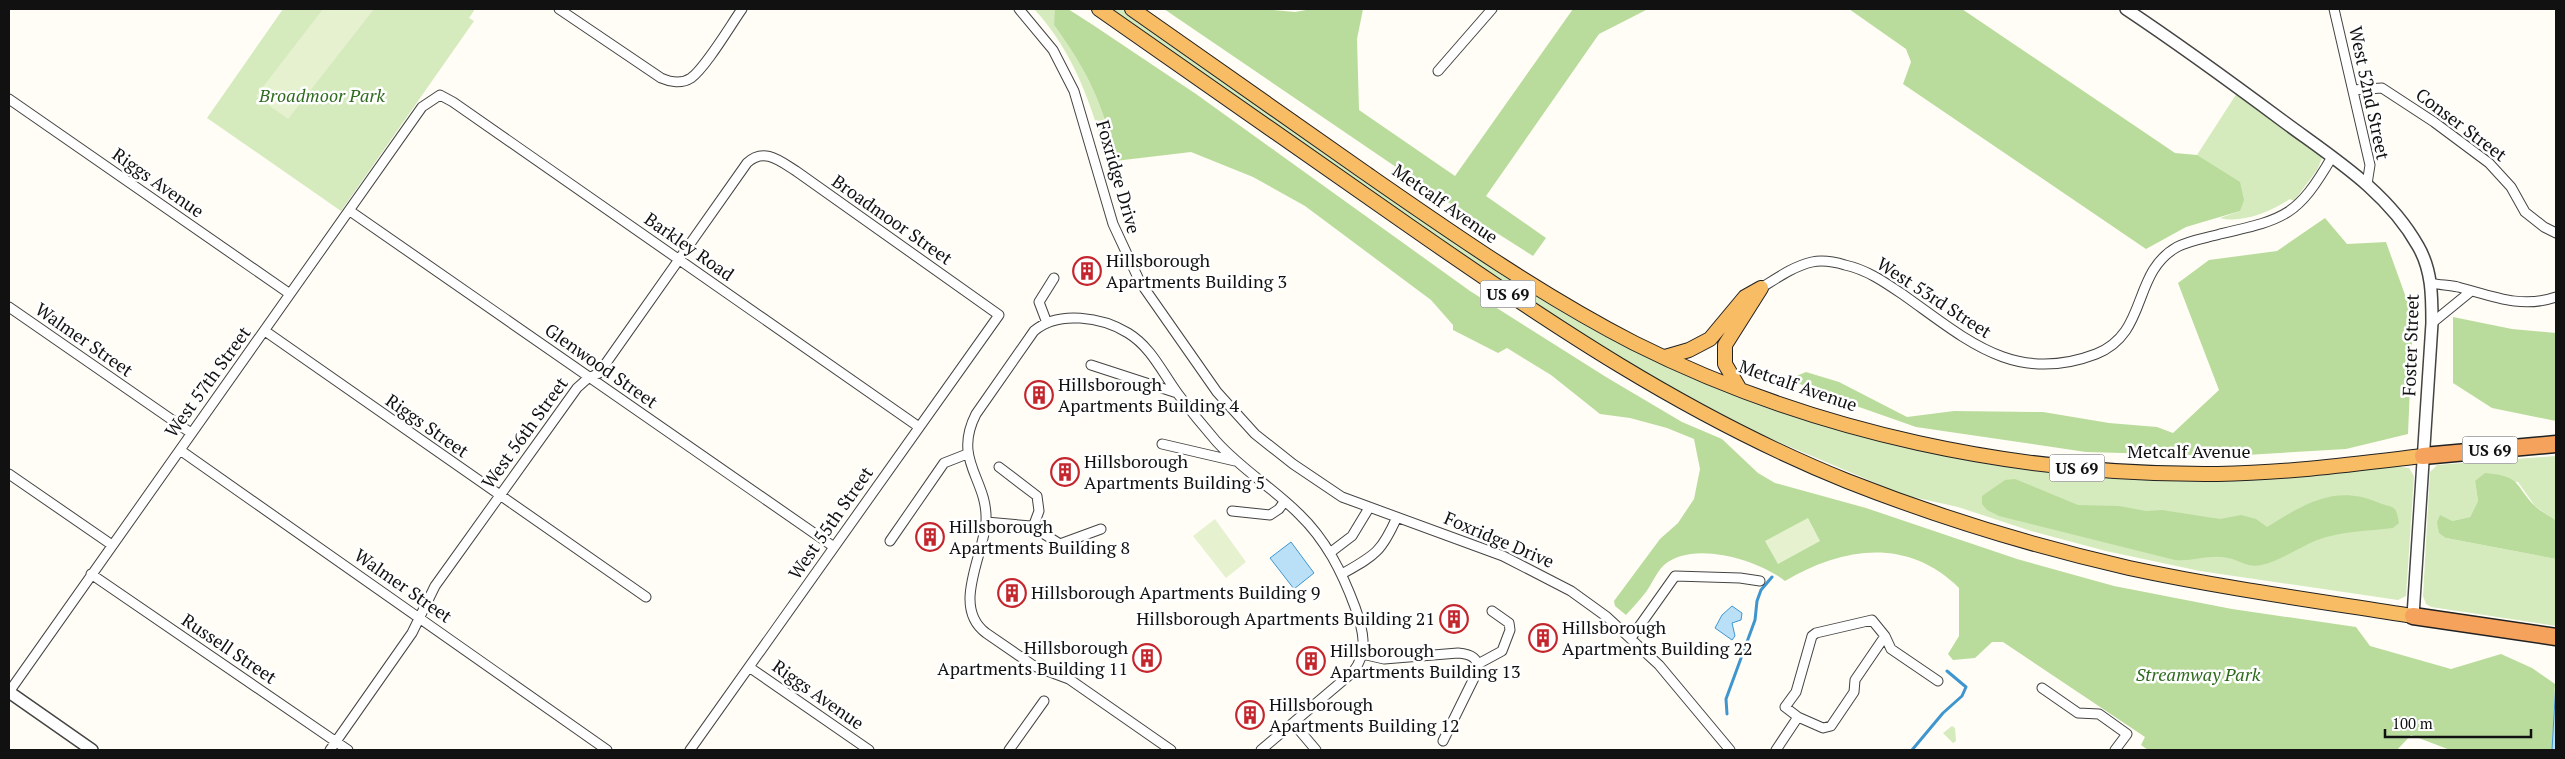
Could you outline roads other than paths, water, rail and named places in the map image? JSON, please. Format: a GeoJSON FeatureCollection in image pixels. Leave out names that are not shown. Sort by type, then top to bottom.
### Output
{"type":"FeatureCollection","features":[{"type":"Feature","properties":{"kind":"highway","name":"US 69"},"geometry":{"type":"LineString","coordinates":[[1099,9],[1543,318],[1647,383],[1789,456],[1844,480],[1951,519],[2082,556],[2193,580],[2556,637]]}},
{"type":"Feature","properties":{"kind":"highway","name":"Metcalf Avenue"},"geometry":{"type":"LineString","coordinates":[[1132,9],[1484,255],[1578,312],[1664,357],[1739,388],[1808,413],[1946,449],[2065,467],[2129,472],[2220,474],[2348,465],[2556,444]]}},
{"type":"Feature","properties":{"kind":"highway"},"geometry":{"type":"LineString","coordinates":[[1664,357],[1689,350],[1710,339],[1745,297],[1762,288]]}},
{"type":"Feature","properties":{"kind":"highway"},"geometry":{"type":"LineString","coordinates":[[1739,388],[1724,364],[1723,353],[1728,337],[1762,288]]}},
{"type":"Feature","properties":{"kind":"street"},"geometry":{"type":"LineString","coordinates":[[560,9],[660,78],[682,81],[692,77],[700,68],[742,9]]}},
{"type":"Feature","properties":{"kind":"street","name":"Foxridge Drive"},"geometry":{"type":"LineString","coordinates":[[1020,9],[1044,38],[1066,73],[1078,101],[1106,204],[1121,246],[1140,282],[1216,392],[1255,434],[1328,488],[1369,508],[1503,556],[1535,570],[1597,609],[1631,638],[1672,679],[1730,750]]}},
{"type":"Feature","properties":{"kind":"street"},"geometry":{"type":"LineString","coordinates":[[1438,71],[1492,9]]}},
{"type":"Feature","properties":{"kind":"street","name":"Foster Street"},"geometry":{"type":"LineString","coordinates":[[2126,9],[2206,64],[2367,184],[2408,229],[2419,246],[2431,283],[2432,323],[2413,616]]}},
{"type":"Feature","properties":{"kind":"street","name":"West 52nd Street"},"geometry":{"type":"LineString","coordinates":[[2334,9],[2370,165],[2367,184]]}},
{"type":"Feature","properties":{"kind":"street","name":"Conser Street"},"geometry":{"type":"LineString","coordinates":[[2353,90],[2382,88],[2434,122],[2489,163],[2511,187],[2525,212],[2544,227],[2556,233]]}},
{"type":"Feature","properties":{"kind":"street","name":"West 57th Street"},"geometry":{"type":"LineString","coordinates":[[9,692],[422,107],[440,95]]}},
{"type":"Feature","properties":{"kind":"street","name":"Barkley Road"},"geometry":{"type":"LineString","coordinates":[[440,95],[453,102],[919,427]]}},
{"type":"Feature","properties":{"kind":"street","name":"Riggs Avenue"},"geometry":{"type":"LineString","coordinates":[[9,99],[290,294]]}},
{"type":"Feature","properties":{"kind":"street","name":"West 56th Street"},"geometry":{"type":"LineString","coordinates":[[330,750],[412,633],[436,586],[577,388],[600,372],[747,163],[754,157],[766,155]]}},
{"type":"Feature","properties":{"kind":"street","name":"Broadmoor Street"},"geometry":{"type":"LineString","coordinates":[[766,155],[774,157],[796,172],[998,315]]}},
{"type":"Feature","properties":{"kind":"street","name":"West 53rd Street"},"geometry":{"type":"LineString","coordinates":[[1762,288],[1780,275],[1812,262],[1840,263],[1872,274],[1958,334],[1995,356],[2026,363],[2044,364],[2078,360],[2109,347],[2124,334],[2135,317],[2150,274],[2169,252],[2187,242],[2270,222],[2289,214],[2304,199],[2332,158]]}},
{"type":"Feature","properties":{"kind":"street","name":"Glenwood Street"},"geometry":{"type":"LineString","coordinates":[[350,211],[834,547]]}},
{"type":"Feature","properties":{"kind":"street"},"geometry":{"type":"LineString","coordinates":[[1047,324],[1039,302],[1054,278]]}},
{"type":"Feature","properties":{"kind":"street"},"geometry":{"type":"LineString","coordinates":[[2431,283],[2457,287],[2470,292],[2523,303],[2556,297]]}},
{"type":"Feature","properties":{"kind":"street"},"geometry":{"type":"LineString","coordinates":[[2432,323],[2470,292]]}},
{"type":"Feature","properties":{"kind":"street","name":"Walmer Street"},"geometry":{"type":"LineString","coordinates":[[9,307],[191,434]]}},
{"type":"Feature","properties":{"kind":"street","name":"West 55th Street"},"geometry":{"type":"LineString","coordinates":[[690,750],[998,315]]}},
{"type":"Feature","properties":{"kind":"street"},"geometry":{"type":"LineString","coordinates":[[1171,750],[1069,679],[1034,666],[979,627],[973,616],[970,598],[986,522],[984,500],[968,454],[968,440],[976,414],[1034,331],[1060,319],[1078,319],[1103,323],[1125,331],[1148,350],[1177,393],[1236,461],[1298,512],[1315,531],[1331,552],[1342,574],[1363,630],[1362,654],[1353,672],[1294,724],[1261,750]]}},
{"type":"Feature","properties":{"kind":"street","name":"Riggs Street"},"geometry":{"type":"LineString","coordinates":[[265,331],[646,598]]}},
{"type":"Feature","properties":{"kind":"street"},"geometry":{"type":"LineString","coordinates":[[1091,365],[1177,393]]}},
{"type":"Feature","properties":{"kind":"street"},"geometry":{"type":"LineString","coordinates":[[1162,444],[1236,461]]}},
{"type":"Feature","properties":{"kind":"street","name":"Walmer Street"},"geometry":{"type":"LineString","coordinates":[[180,450],[608,750]]}},
{"type":"Feature","properties":{"kind":"street"},"geometry":{"type":"LineString","coordinates":[[890,541],[946,461],[968,454]]}},
{"type":"Feature","properties":{"kind":"street"},"geometry":{"type":"LineString","coordinates":[[999,467],[1037,496],[1039,511],[1033,527]]}},
{"type":"Feature","properties":{"kind":"street"},"geometry":{"type":"LineString","coordinates":[[9,474],[112,545]]}},
{"type":"Feature","properties":{"kind":"street"},"geometry":{"type":"LineString","coordinates":[[1232,511],[1270,515],[1279,509],[1284,502]]}},
{"type":"Feature","properties":{"kind":"street"},"geometry":{"type":"LineString","coordinates":[[1331,552],[1352,536],[1369,508]]}},
{"type":"Feature","properties":{"kind":"street"},"geometry":{"type":"LineString","coordinates":[[1342,574],[1378,552],[1387,539],[1397,517]]}},
{"type":"Feature","properties":{"kind":"street"},"geometry":{"type":"LineString","coordinates":[[986,522],[1033,527],[1060,544],[1101,529]]}},
{"type":"Feature","properties":{"kind":"street","name":"Russell Street"},"geometry":{"type":"LineString","coordinates":[[91,574],[348,750]]}},
{"type":"Feature","properties":{"kind":"street"},"geometry":{"type":"LineString","coordinates":[[1631,638],[1675,576],[1740,578],[1760,581]]}},
{"type":"Feature","properties":{"kind":"street"},"geometry":{"type":"LineString","coordinates":[[1478,664],[1502,651],[1510,630],[1509,623],[1492,611]]}},
{"type":"Feature","properties":{"kind":"street"},"geometry":{"type":"LineString","coordinates":[[1885,636],[1857,676],[1854,681],[1854,692],[1831,726],[1823,728],[1798,718],[1785,707],[1796,692],[1812,636],[1816,633],[1872,620],[1876,622],[1885,636],[1891,649],[1938,681]]}},
{"type":"Feature","properties":{"kind":"street"},"geometry":{"type":"LineString","coordinates":[[1362,654],[1384,659],[1464,653],[1473,656],[1478,664],[1478,672],[1444,741]]}},
{"type":"Feature","properties":{"kind":"street","name":"Riggs Avenue"},"geometry":{"type":"LineString","coordinates":[[749,667],[869,750]]}},
{"type":"Feature","properties":{"kind":"street"},"geometry":{"type":"LineString","coordinates":[[2042,688],[2078,714],[2099,714],[2127,734],[2115,750]]}},
{"type":"Feature","properties":{"kind":"street"},"geometry":{"type":"LineString","coordinates":[[9,692],[92,750]]}},
{"type":"Feature","properties":{"kind":"street"},"geometry":{"type":"LineString","coordinates":[[1009,750],[1044,700]]}},
{"type":"Feature","properties":{"kind":"street"},"geometry":{"type":"LineString","coordinates":[[1776,750],[1798,718]]}},
{"type":"Feature","properties":{"kind":"street"},"geometry":{"type":"LineString","coordinates":[[1294,724],[1316,750]]}},
{"type":"Feature","properties":{"kind":"water"},"geometry":{"type":"Polygon","coordinates":[[[1291,542],[1314,573],[1294,589],[1270,558],[1291,542]]]}},
{"type":"Feature","properties":{"kind":"water"},"geometry":{"type":"Polygon","coordinates":[[[1732,606],[1742,613],[1741,620],[1732,623],[1735,636],[1732,640],[1715,628],[1722,615],[1732,606]]]}},
{"type":"Feature","properties":{"kind":"water"},"geometry":{"type":"Polygon","coordinates":[[[2556,681],[2556,750],[2552,750],[2556,681]]]}},
{"type":"Feature","properties":{"kind":"waterway"},"geometry":{"type":"LineString","coordinates":[[1727,714],[1726,699],[1755,620],[1757,601],[1761,590],[1772,577]]}},
{"type":"Feature","properties":{"kind":"waterway"},"geometry":{"type":"LineString","coordinates":[[1912,750],[1943,713],[1962,696],[1966,687],[1947,671]]}},
{"type":"Feature","properties":{"kind":"place","name":"Hillsborough Apartments Building 3"},"geometry":{"type":"Point","coordinates":[1087,271]}},
{"type":"Feature","properties":{"kind":"place","name":"Hillsborough Apartments Building 4"},"geometry":{"type":"Point","coordinates":[1039,395]}},
{"type":"Feature","properties":{"kind":"place","name":"Hillsborough Apartments Building 5"},"geometry":{"type":"Point","coordinates":[1065,472]}},
{"type":"Feature","properties":{"kind":"place","name":"Hillsborough Apartments Building 8"},"geometry":{"type":"Point","coordinates":[930,537]}},
{"type":"Feature","properties":{"kind":"place","name":"Hillsborough Apartments Building 9"},"geometry":{"type":"Point","coordinates":[1012,593]}},
{"type":"Feature","properties":{"kind":"place","name":"Hillsborough Apartments Building 21"},"geometry":{"type":"Point","coordinates":[1454,619]}},
{"type":"Feature","properties":{"kind":"place","name":"Hillsborough Apartments Building 22"},"geometry":{"type":"Point","coordinates":[1543,638]}},
{"type":"Feature","properties":{"kind":"place","name":"Hillsborough Apartments Building 11"},"geometry":{"type":"Point","coordinates":[1147,658]}},
{"type":"Feature","properties":{"kind":"place","name":"Hillsborough Apartments Building 13"},"geometry":{"type":"Point","coordinates":[1311,661]}},
{"type":"Feature","properties":{"kind":"place","name":"Hillsborough Apartments Building 12"},"geometry":{"type":"Point","coordinates":[1250,715]}},
{"type":"Feature","properties":{"kind":"park label","name":"Broadmoor Park"},"geometry":{"type":"Point","coordinates":[322,96]}},
{"type":"Feature","properties":{"kind":"park label","name":"Streamway Park"},"geometry":{"type":"Point","coordinates":[2198,675]}}]}
